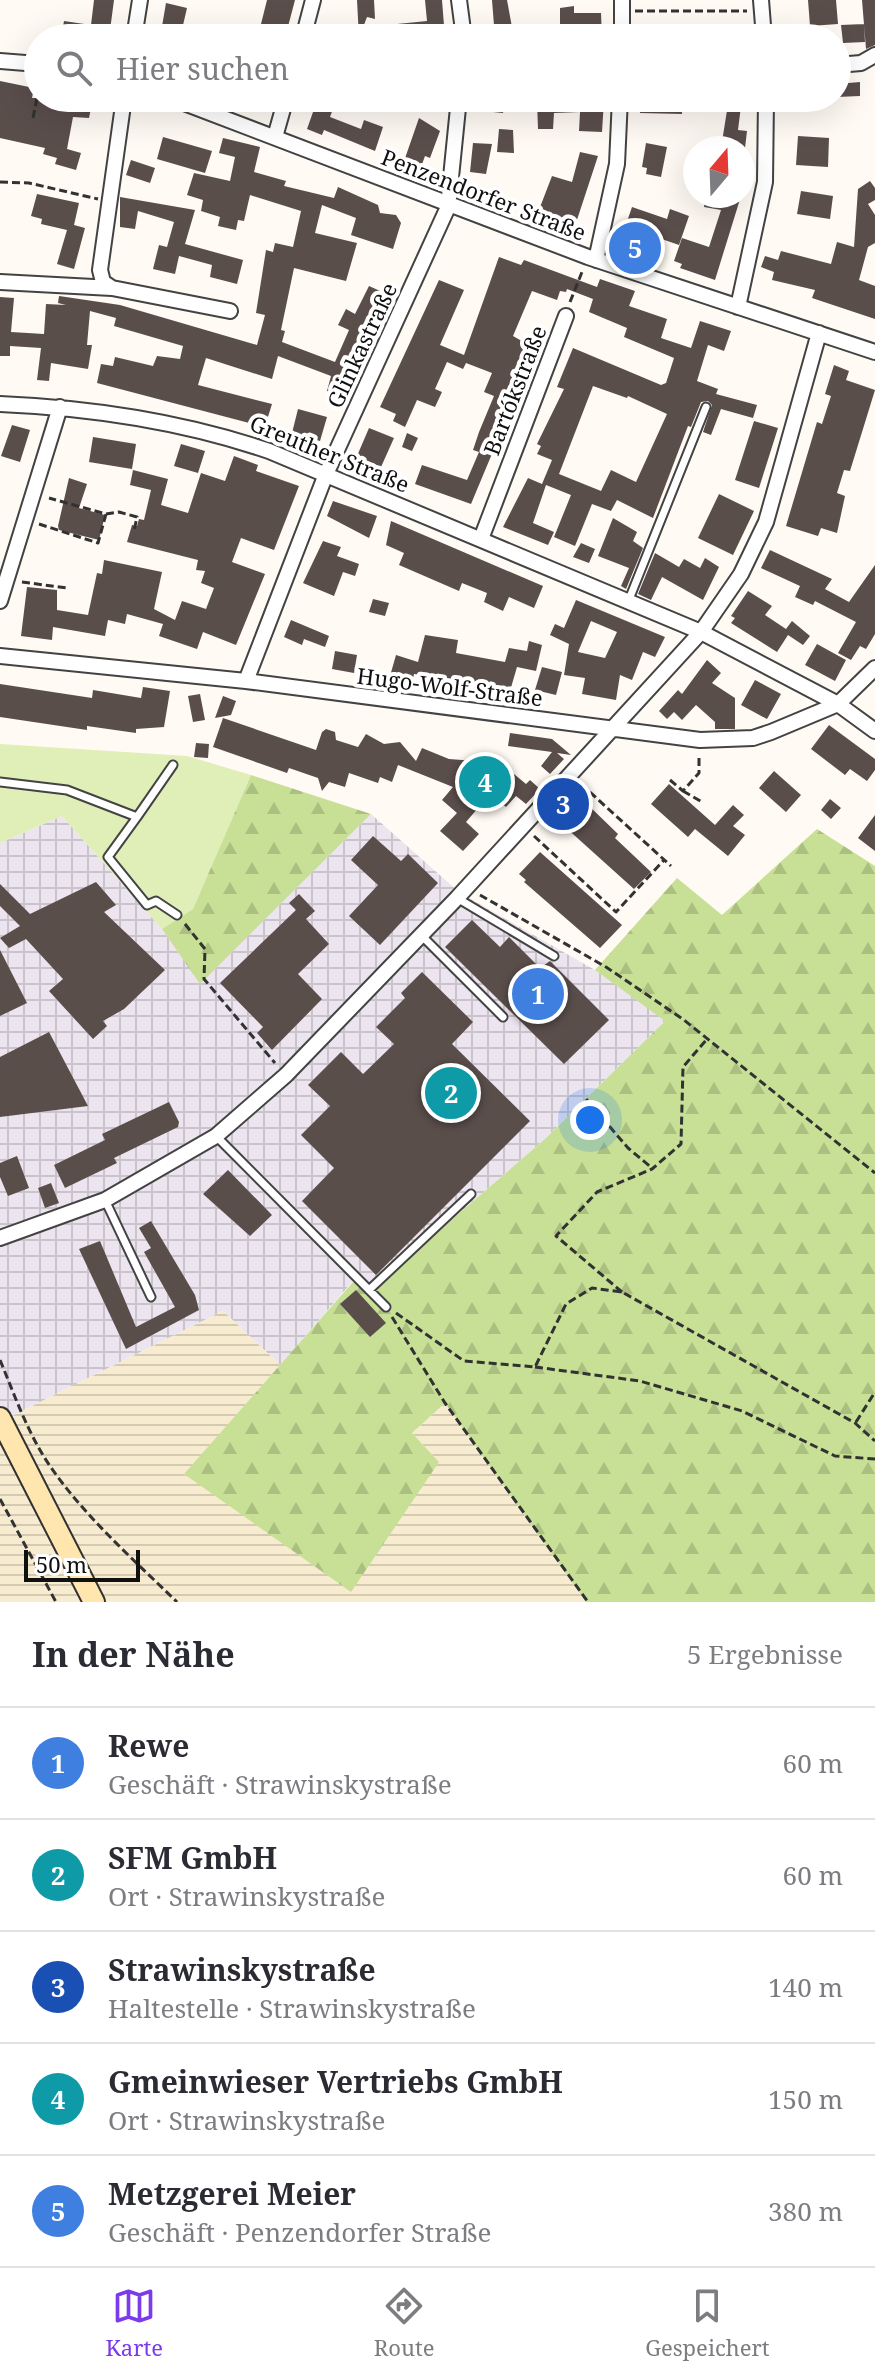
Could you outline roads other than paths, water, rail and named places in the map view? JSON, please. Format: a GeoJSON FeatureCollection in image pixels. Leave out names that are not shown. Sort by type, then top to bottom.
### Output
{"type":"FeatureCollection","features":[{"type":"Feature","properties":{"kind":"main road"},"geometry":{"type":"LineString","coordinates":[[0,1418],[94,1602]]}},
{"type":"Feature","properties":{"kind":"street"},"geometry":{"type":"LineString","coordinates":[[136,24],[140,0]]}},
{"type":"Feature","properties":{"kind":"street"},"geometry":{"type":"LineString","coordinates":[[307,24],[313,0]]}},
{"type":"Feature","properties":{"kind":"street"},"geometry":{"type":"LineString","coordinates":[[459,0],[462,24]]}},
{"type":"Feature","properties":{"kind":"street"},"geometry":{"type":"LineString","coordinates":[[851,64],[861,63],[875,55]]}},
{"type":"Feature","properties":{"kind":"street"},"geometry":{"type":"LineString","coordinates":[[0,61],[24,63]]}},
{"type":"Feature","properties":{"kind":"street"},"geometry":{"type":"LineString","coordinates":[[112,288],[103,282],[100,270],[122,112]]}},
{"type":"Feature","properties":{"kind":"street","name":"Penzendorfer Straße"},"geometry":{"type":"LineString","coordinates":[[208,112],[448,207],[592,259],[875,352]]}},
{"type":"Feature","properties":{"kind":"street"},"geometry":{"type":"LineString","coordinates":[[275,137],[282,112]]}},
{"type":"Feature","properties":{"kind":"street","name":"Glinkastraße"},"geometry":{"type":"LineString","coordinates":[[246,681],[326,474],[448,207],[458,112]]}},
{"type":"Feature","properties":{"kind":"street"},"geometry":{"type":"LineString","coordinates":[[592,259],[617,164],[619,112]]}},
{"type":"Feature","properties":{"kind":"street"},"geometry":{"type":"LineString","coordinates":[[738,307],[765,182],[766,112]]}},
{"type":"Feature","properties":{"kind":"street"},"geometry":{"type":"LineString","coordinates":[[0,282],[112,288],[230,311]]}},
{"type":"Feature","properties":{"kind":"street","name":"Bartókstraße"},"geometry":{"type":"LineString","coordinates":[[481,539],[566,316]]}},
{"type":"Feature","properties":{"kind":"street"},"geometry":{"type":"LineString","coordinates":[[0,1238],[105,1200],[216,1136],[286,1075],[462,893],[701,632],[741,574],[766,522],[819,333]]}},
{"type":"Feature","properties":{"kind":"street","name":"Greuther Straße"},"geometry":{"type":"LineString","coordinates":[[0,404],[60,407],[183,425],[269,451],[701,632],[838,704],[875,731]]}},
{"type":"Feature","properties":{"kind":"street"},"geometry":{"type":"LineString","coordinates":[[0,601],[60,407]]}},
{"type":"Feature","properties":{"kind":"street","name":"Hugo-Wolf-Straße"},"geometry":{"type":"LineString","coordinates":[[0,656],[246,681],[486,715],[700,740],[753,738],[838,704],[875,668]]}},
{"type":"Feature","properties":{"kind":"lane"},"geometry":{"type":"LineString","coordinates":[[628,602],[706,407]]}},
{"type":"Feature","properties":{"kind":"lane"},"geometry":{"type":"LineString","coordinates":[[173,765],[108,857],[147,905],[156,901],[177,915]]}},
{"type":"Feature","properties":{"kind":"lane"},"geometry":{"type":"LineString","coordinates":[[0,782],[67,790],[137,817]]}},
{"type":"Feature","properties":{"kind":"lane"},"geometry":{"type":"LineString","coordinates":[[462,893],[554,956]]}},
{"type":"Feature","properties":{"kind":"lane"},"geometry":{"type":"LineString","coordinates":[[421,935],[503,1017]]}},
{"type":"Feature","properties":{"kind":"lane"},"geometry":{"type":"LineString","coordinates":[[216,1136],[386,1307]]}},
{"type":"Feature","properties":{"kind":"lane"},"geometry":{"type":"LineString","coordinates":[[369,1290],[471,1194]]}},
{"type":"Feature","properties":{"kind":"lane"},"geometry":{"type":"LineString","coordinates":[[105,1200],[151,1297]]}},
{"type":"Feature","properties":{"kind":"place","name":"Metzgerei Meier"},"geometry":{"type":"Point","coordinates":[635,248]}},
{"type":"Feature","properties":{"kind":"place","name":"Gmeinwieser Vertriebs GmbH"},"geometry":{"type":"Point","coordinates":[485,782]}},
{"type":"Feature","properties":{"kind":"place","name":"Strawinskystraße"},"geometry":{"type":"Point","coordinates":[563,804]}},
{"type":"Feature","properties":{"kind":"place","name":"Rewe"},"geometry":{"type":"Point","coordinates":[538,994]}},
{"type":"Feature","properties":{"kind":"place","name":"SFM GmbH"},"geometry":{"type":"Point","coordinates":[451,1093]}}]}
